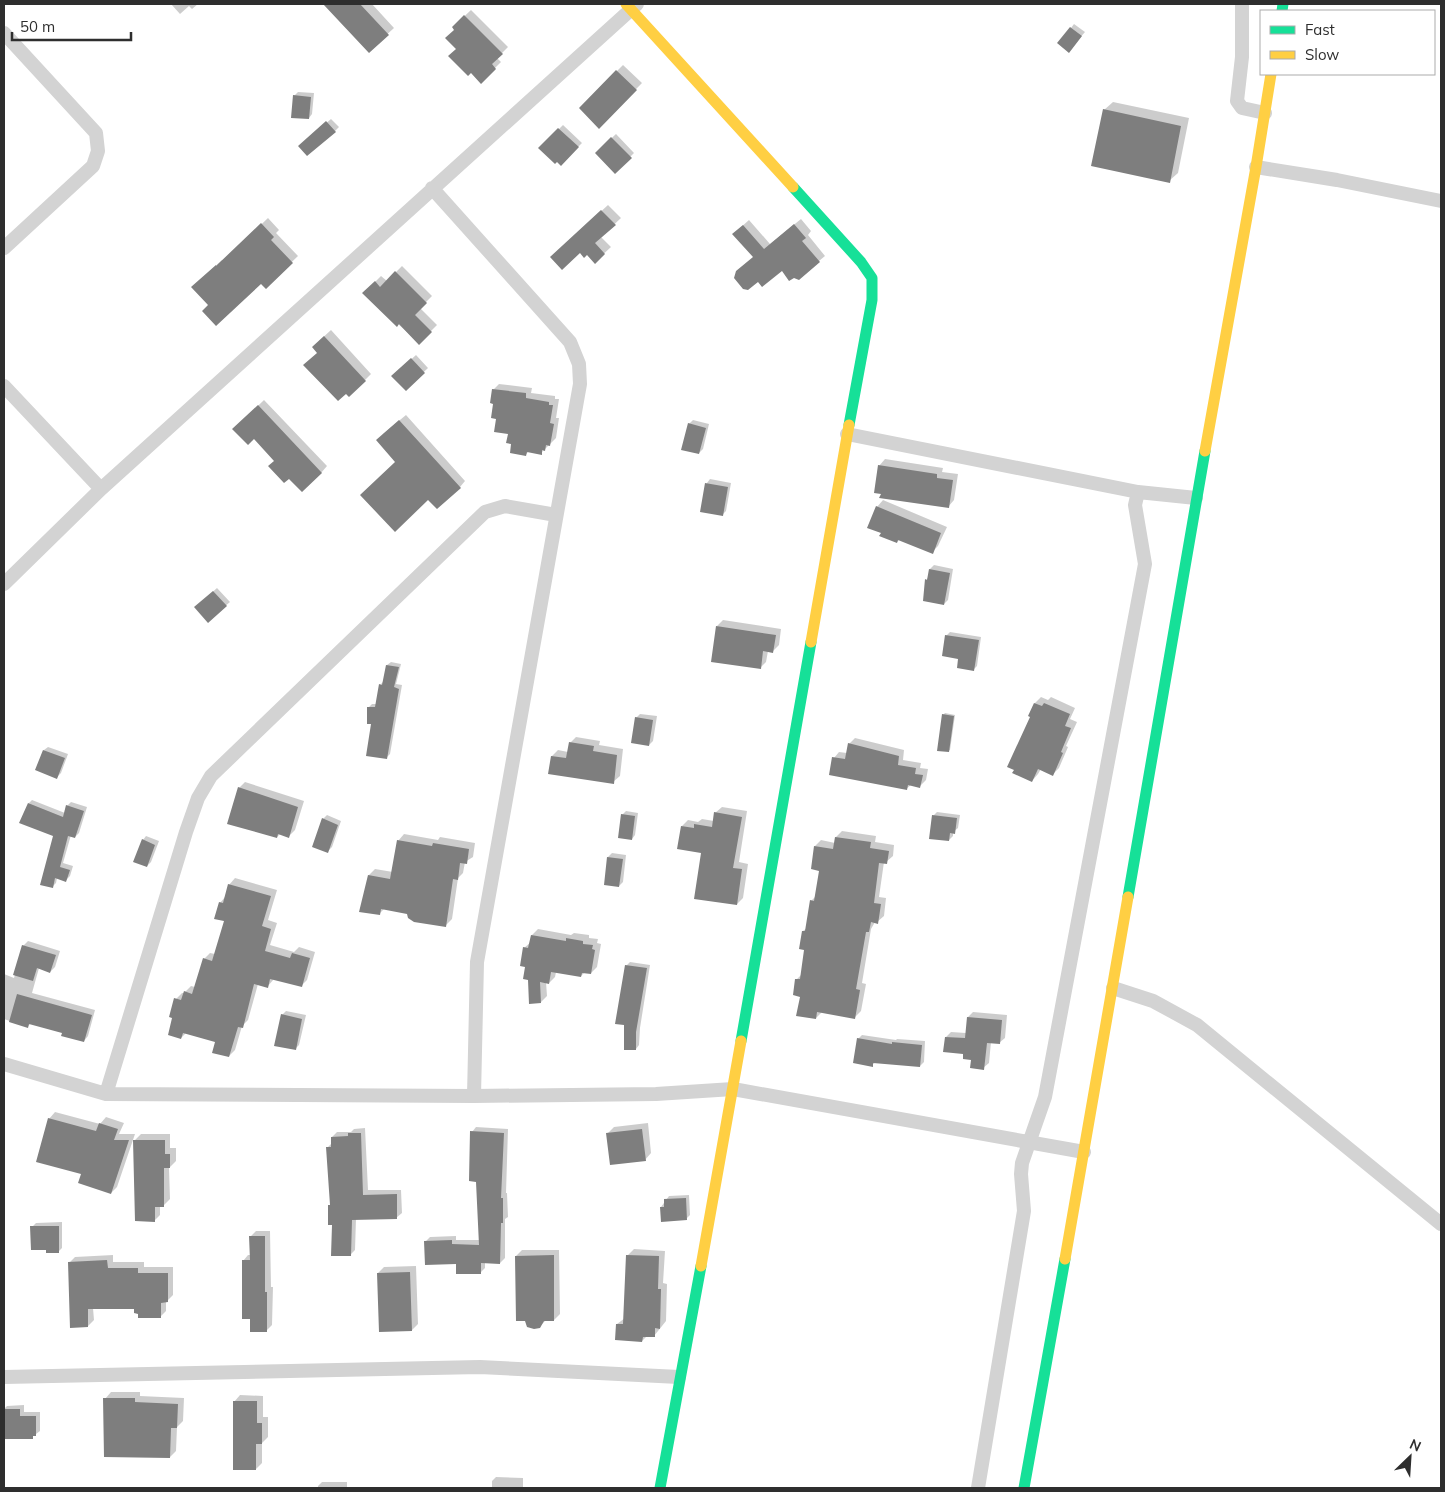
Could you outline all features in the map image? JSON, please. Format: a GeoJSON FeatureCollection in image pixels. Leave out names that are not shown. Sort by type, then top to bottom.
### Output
{"type":"FeatureCollection","features":[{"type":"Feature","properties":{"kind":"street"},"geometry":{"type":"LineString","coordinates":[[1242,4],[1242,57],[1237,101],[1242,108],[1265,113]]}},
{"type":"Feature","properties":{"kind":"street"},"geometry":{"type":"LineString","coordinates":[[4,584],[102,489],[631,5],[861,262],[872,278],[872,300],[733,1089],[660,1488]]}},
{"type":"Feature","properties":{"kind":"street"},"geometry":{"type":"LineString","coordinates":[[4,33],[96,133],[98,151],[93,166],[4,248]]}},
{"type":"Feature","properties":{"kind":"street"},"geometry":{"type":"LineString","coordinates":[[1024,1488],[1113,988],[1196,498],[1271,75]]}},
{"type":"Feature","properties":{"kind":"street"},"geometry":{"type":"LineString","coordinates":[[1256,167],[1337,180],[1441,201]]}},
{"type":"Feature","properties":{"kind":"street"},"geometry":{"type":"LineString","coordinates":[[432,188],[570,342],[579,364],[580,384],[477,962],[474,1096]]}},
{"type":"Feature","properties":{"kind":"street"},"geometry":{"type":"LineString","coordinates":[[4,386],[102,489]]}},
{"type":"Feature","properties":{"kind":"street"},"geometry":{"type":"LineString","coordinates":[[847,434],[1138,492],[1196,498]]}},
{"type":"Feature","properties":{"kind":"street"},"geometry":{"type":"LineString","coordinates":[[978,1488],[1024,1211],[1021,1174],[1029,1141],[1046,1097],[1145,564],[1135,505],[1138,492]]}},
{"type":"Feature","properties":{"kind":"street"},"geometry":{"type":"LineString","coordinates":[[106,1094],[189,823],[198,798],[211,776],[485,512],[505,506],[556,515]]}},
{"type":"Feature","properties":{"kind":"street"},"geometry":{"type":"LineString","coordinates":[[1113,988],[1153,1001],[1197,1025],[1441,1224]]}},
{"type":"Feature","properties":{"kind":"street"},"geometry":{"type":"LineString","coordinates":[[4,1064],[106,1094],[474,1096],[656,1094],[733,1089],[1084,1152]]}},
{"type":"Feature","properties":{"kind":"street"},"geometry":{"type":"LineString","coordinates":[[4,1378],[480,1367],[679,1377]]}},
{"type":"Feature","properties":{"kind":"building"},"geometry":{"type":"Polygon","coordinates":[[[323,4],[360,4],[389,35],[369,53],[323,4]]]}},
{"type":"Feature","properties":{"kind":"building"},"geometry":{"type":"Polygon","coordinates":[[[464,15],[503,54],[492,64],[496,69],[481,84],[471,73],[468,76],[448,56],[456,49],[445,38],[454,30],[452,27],[464,15]]]}},
{"type":"Feature","properties":{"kind":"building"},"geometry":{"type":"Polygon","coordinates":[[[1070,27],[1082,36],[1069,53],[1057,43],[1070,27]]]}},
{"type":"Feature","properties":{"kind":"building"},"geometry":{"type":"Polygon","coordinates":[[[616,70],[637,90],[599,129],[579,108],[616,70]]]}},
{"type":"Feature","properties":{"kind":"building"},"geometry":{"type":"Polygon","coordinates":[[[293,95],[311,97],[309,119],[291,118],[293,95]]]}},
{"type":"Feature","properties":{"kind":"building"},"geometry":{"type":"Polygon","coordinates":[[[1103,109],[1181,126],[1170,183],[1091,166],[1103,109]]]}},
{"type":"Feature","properties":{"kind":"building"},"geometry":{"type":"Polygon","coordinates":[[[326,121],[336,132],[307,156],[298,146],[326,121]]]}},
{"type":"Feature","properties":{"kind":"building"},"geometry":{"type":"Polygon","coordinates":[[[558,128],[579,147],[561,166],[557,162],[555,164],[538,148],[558,128]]]}},
{"type":"Feature","properties":{"kind":"building"},"geometry":{"type":"Polygon","coordinates":[[[611,137],[632,158],[615,174],[595,153],[611,137]]]}},
{"type":"Feature","properties":{"kind":"building"},"geometry":{"type":"Polygon","coordinates":[[[601,210],[616,225],[595,243],[605,254],[595,264],[587,255],[584,258],[580,253],[562,270],[550,257],[601,210]]]}},
{"type":"Feature","properties":{"kind":"building"},"geometry":{"type":"Polygon","coordinates":[[[261,223],[274,237],[271,240],[293,263],[266,289],[261,284],[216,326],[202,311],[208,305],[191,287],[261,223]]]}},
{"type":"Feature","properties":{"kind":"building"},"geometry":{"type":"Polygon","coordinates":[[[794,224],[806,238],[802,241],[820,262],[799,280],[794,278],[789,281],[782,271],[762,287],[758,282],[748,290],[743,289],[734,278],[736,271],[753,257],[732,234],[743,225],[764,249],[794,224]]]}},
{"type":"Feature","properties":{"kind":"building"},"geometry":{"type":"Polygon","coordinates":[[[395,271],[427,303],[415,315],[432,332],[419,345],[399,324],[397,327],[362,293],[375,281],[380,287],[395,271]]]}},
{"type":"Feature","properties":{"kind":"building"},"geometry":{"type":"Polygon","coordinates":[[[324,336],[366,381],[349,397],[346,394],[338,401],[303,365],[317,353],[312,347],[324,336]]]}},
{"type":"Feature","properties":{"kind":"building"},"geometry":{"type":"Polygon","coordinates":[[[411,358],[425,373],[406,391],[391,376],[411,358]]]}},
{"type":"Feature","properties":{"kind":"building"},"geometry":{"type":"Polygon","coordinates":[[[492,389],[526,393],[526,398],[549,402],[549,405],[553,405],[550,423],[554,424],[550,446],[546,445],[545,451],[542,450],[542,455],[527,452],[526,456],[510,453],[511,444],[506,443],[508,434],[494,432],[496,419],[491,418],[493,404],[490,403],[492,389]]]}},
{"type":"Feature","properties":{"kind":"building"},"geometry":{"type":"Polygon","coordinates":[[[258,405],[322,473],[302,492],[289,479],[284,483],[268,466],[274,461],[254,439],[248,445],[232,429],[258,405]]]}},
{"type":"Feature","properties":{"kind":"building"},"geometry":{"type":"Polygon","coordinates":[[[399,420],[461,488],[437,509],[428,500],[395,532],[360,495],[395,462],[376,440],[399,420]]]}},
{"type":"Feature","properties":{"kind":"building"},"geometry":{"type":"Polygon","coordinates":[[[688,423],[706,428],[699,454],[681,450],[688,423]]]}},
{"type":"Feature","properties":{"kind":"building"},"geometry":{"type":"Polygon","coordinates":[[[878,465],[937,474],[937,478],[953,480],[949,508],[879,498],[881,494],[874,493],[878,465]]]}},
{"type":"Feature","properties":{"kind":"building"},"geometry":{"type":"Polygon","coordinates":[[[705,483],[728,487],[723,516],[700,512],[705,483]]]}},
{"type":"Feature","properties":{"kind":"building"},"geometry":{"type":"Polygon","coordinates":[[[876,506],[941,533],[933,554],[898,540],[897,543],[879,536],[881,533],[867,528],[876,506]]]}},
{"type":"Feature","properties":{"kind":"building"},"geometry":{"type":"Polygon","coordinates":[[[929,569],[950,573],[944,605],[923,601],[925,579],[927,580],[929,569]]]}},
{"type":"Feature","properties":{"kind":"building"},"geometry":{"type":"Polygon","coordinates":[[[213,591],[227,606],[208,623],[194,607],[213,591]]]}},
{"type":"Feature","properties":{"kind":"building"},"geometry":{"type":"Polygon","coordinates":[[[716,626],[776,635],[773,653],[763,651],[761,669],[711,662],[716,626]]]}},
{"type":"Feature","properties":{"kind":"building"},"geometry":{"type":"Polygon","coordinates":[[[945,635],[979,640],[974,671],[957,668],[958,659],[942,656],[945,635]]]}},
{"type":"Feature","properties":{"kind":"building"},"geometry":{"type":"Polygon","coordinates":[[[386,665],[399,667],[394,687],[399,689],[387,759],[366,756],[371,724],[367,724],[367,707],[375,707],[379,684],[382,685],[386,665]]]}},
{"type":"Feature","properties":{"kind":"building"},"geometry":{"type":"Polygon","coordinates":[[[1034,703],[1042,706],[1044,703],[1070,714],[1065,726],[1071,728],[1053,776],[1038,769],[1032,782],[1012,773],[1014,770],[1007,767],[1030,717],[1028,716],[1034,703]]]}},
{"type":"Feature","properties":{"kind":"building"},"geometry":{"type":"Polygon","coordinates":[[[942,714],[954,716],[949,752],[937,751],[942,714]]]}},
{"type":"Feature","properties":{"kind":"building"},"geometry":{"type":"Polygon","coordinates":[[[635,717],[653,720],[649,746],[631,743],[635,717]]]}},
{"type":"Feature","properties":{"kind":"building"},"geometry":{"type":"Polygon","coordinates":[[[569,742],[594,746],[593,751],[617,755],[614,784],[548,774],[551,756],[566,758],[569,742]]]}},
{"type":"Feature","properties":{"kind":"building"},"geometry":{"type":"Polygon","coordinates":[[[848,743],[899,756],[898,765],[916,768],[915,774],[923,775],[920,788],[908,785],[907,790],[829,775],[832,757],[845,759],[848,743]]]}},
{"type":"Feature","properties":{"kind":"building"},"geometry":{"type":"Polygon","coordinates":[[[43,750],[65,758],[57,779],[35,770],[43,750]]]}},
{"type":"Feature","properties":{"kind":"building"},"geometry":{"type":"Polygon","coordinates":[[[238,787],[298,807],[289,838],[278,834],[277,838],[227,824],[238,787]]]}},
{"type":"Feature","properties":{"kind":"building"},"geometry":{"type":"Polygon","coordinates":[[[28,803],[63,817],[66,805],[84,811],[75,838],[68,836],[60,867],[70,870],[66,882],[55,878],[53,888],[40,885],[53,836],[19,823],[28,803]]]}},
{"type":"Feature","properties":{"kind":"building"},"geometry":{"type":"Polygon","coordinates":[[[714,812],[742,817],[733,868],[742,869],[737,905],[694,899],[701,853],[677,849],[681,826],[694,828],[694,824],[712,827],[714,812]]]}},
{"type":"Feature","properties":{"kind":"building"},"geometry":{"type":"Polygon","coordinates":[[[621,814],[635,816],[632,840],[618,838],[621,814]]]}},
{"type":"Feature","properties":{"kind":"building"},"geometry":{"type":"Polygon","coordinates":[[[932,815],[957,818],[955,834],[950,833],[949,841],[929,839],[932,815]]]}},
{"type":"Feature","properties":{"kind":"building"},"geometry":{"type":"Polygon","coordinates":[[[322,818],[338,825],[328,853],[312,847],[322,818]]]}},
{"type":"Feature","properties":{"kind":"building"},"geometry":{"type":"Polygon","coordinates":[[[835,837],[871,842],[870,848],[889,851],[887,864],[879,863],[874,903],[881,904],[878,924],[871,922],[869,932],[866,932],[856,989],[860,990],[855,1019],[817,1012],[816,1019],[796,1016],[800,997],[793,995],[795,979],[800,979],[804,950],[799,949],[802,931],[805,931],[810,900],[814,901],[819,871],[811,869],[814,846],[833,849],[835,837]]]}},
{"type":"Feature","properties":{"kind":"building"},"geometry":{"type":"Polygon","coordinates":[[[142,839],[155,845],[147,867],[133,862],[142,839]]]}},
{"type":"Feature","properties":{"kind":"building"},"geometry":{"type":"Polygon","coordinates":[[[397,840],[432,846],[433,843],[469,849],[467,864],[460,863],[458,880],[453,879],[446,927],[414,922],[408,918],[407,914],[381,909],[380,915],[359,912],[368,875],[390,879],[397,840]]]}},
{"type":"Feature","properties":{"kind":"building"},"geometry":{"type":"Polygon","coordinates":[[[607,857],[623,859],[619,887],[604,885],[607,857]]]}},
{"type":"Feature","properties":{"kind":"building"},"geometry":{"type":"Polygon","coordinates":[[[228,884],[271,896],[262,926],[271,929],[265,951],[290,958],[292,953],[310,958],[302,987],[270,979],[268,988],[254,984],[243,1028],[238,1027],[229,1057],[212,1053],[215,1042],[183,1033],[181,1039],[168,1035],[172,1018],[169,1017],[174,998],[181,1000],[184,991],[192,994],[203,958],[212,961],[224,921],[214,919],[219,902],[223,903],[228,884]]]}},
{"type":"Feature","properties":{"kind":"building"},"geometry":{"type":"Polygon","coordinates":[[[531,935],[566,941],[566,938],[583,941],[583,944],[593,945],[592,949],[595,950],[591,974],[582,973],[581,977],[551,972],[549,984],[540,982],[541,1003],[529,1004],[528,980],[523,979],[525,967],[520,966],[523,947],[528,948],[531,935]]]}},
{"type":"Feature","properties":{"kind":"building"},"geometry":{"type":"Polygon","coordinates":[[[22,945],[56,955],[50,973],[37,968],[33,981],[13,975],[22,945]]]}},
{"type":"Feature","properties":{"kind":"building"},"geometry":{"type":"Polygon","coordinates":[[[625,965],[647,968],[636,1032],[636,1050],[624,1050],[624,1025],[615,1024],[625,965]]]}},
{"type":"Feature","properties":{"kind":"building"},"geometry":{"type":"Polygon","coordinates":[[[17,994],[92,1015],[84,1042],[61,1036],[62,1033],[29,1024],[28,1028],[9,1022],[17,994]]]}},
{"type":"Feature","properties":{"kind":"building"},"geometry":{"type":"Polygon","coordinates":[[[281,1014],[302,1019],[296,1050],[274,1046],[281,1014]]]}},
{"type":"Feature","properties":{"kind":"building"},"geometry":{"type":"Polygon","coordinates":[[[967,1017],[1002,1020],[1000,1044],[987,1043],[984,1070],[970,1068],[971,1060],[963,1059],[963,1054],[943,1052],[945,1037],[965,1038],[967,1017]]]}},
{"type":"Feature","properties":{"kind":"building"},"geometry":{"type":"Polygon","coordinates":[[[857,1038],[892,1044],[892,1042],[922,1045],[920,1067],[873,1063],[873,1067],[853,1063],[857,1038]]]}},
{"type":"Feature","properties":{"kind":"building"},"geometry":{"type":"Polygon","coordinates":[[[48,1118],[96,1131],[99,1123],[118,1129],[114,1140],[129,1140],[111,1194],[78,1183],[81,1174],[36,1162],[48,1118]]]}},
{"type":"Feature","properties":{"kind":"building"},"geometry":{"type":"Polygon","coordinates":[[[642,1129],[646,1161],[610,1165],[606,1133],[642,1129]]]}},
{"type":"Feature","properties":{"kind":"building"},"geometry":{"type":"Polygon","coordinates":[[[470,1131],[504,1133],[501,1198],[503,1198],[503,1223],[501,1223],[500,1264],[481,1263],[481,1274],[456,1274],[456,1264],[425,1265],[424,1241],[452,1240],[452,1244],[479,1245],[476,1182],[469,1181],[470,1131]]]}},
{"type":"Feature","properties":{"kind":"building"},"geometry":{"type":"Polygon","coordinates":[[[348,1133],[361,1133],[363,1195],[397,1194],[397,1219],[352,1220],[351,1256],[331,1256],[332,1225],[328,1225],[328,1205],[330,1205],[326,1147],[331,1147],[331,1137],[348,1136],[348,1133]]]}},
{"type":"Feature","properties":{"kind":"building"},"geometry":{"type":"Polygon","coordinates":[[[133,1140],[165,1140],[165,1154],[170,1154],[170,1168],[164,1168],[164,1207],[155,1207],[155,1222],[135,1221],[133,1140]]]}},
{"type":"Feature","properties":{"kind":"building"},"geometry":{"type":"Polygon","coordinates":[[[686,1198],[687,1220],[661,1222],[660,1207],[664,1207],[664,1199],[686,1198]]]}},
{"type":"Feature","properties":{"kind":"building"},"geometry":{"type":"Polygon","coordinates":[[[30,1226],[59,1226],[59,1253],[46,1253],[46,1250],[31,1250],[30,1226]]]}},
{"type":"Feature","properties":{"kind":"building"},"geometry":{"type":"Polygon","coordinates":[[[249,1236],[265,1236],[267,1332],[250,1332],[250,1319],[242,1319],[242,1260],[250,1260],[249,1236]]]}},
{"type":"Feature","properties":{"kind":"building"},"geometry":{"type":"Polygon","coordinates":[[[554,1255],[554,1321],[544,1321],[540,1328],[527,1327],[525,1321],[516,1321],[515,1256],[554,1255]]]}},
{"type":"Feature","properties":{"kind":"building"},"geometry":{"type":"Polygon","coordinates":[[[626,1255],[659,1256],[658,1289],[661,1289],[660,1329],[655,1328],[655,1337],[643,1337],[642,1342],[615,1340],[616,1324],[623,1324],[626,1255]]]}},
{"type":"Feature","properties":{"kind":"building"},"geometry":{"type":"Polygon","coordinates":[[[107,1260],[108,1268],[138,1268],[138,1273],[168,1273],[168,1302],[161,1303],[161,1318],[138,1318],[138,1314],[134,1313],[134,1309],[88,1309],[88,1327],[70,1328],[68,1262],[107,1260]]]}},
{"type":"Feature","properties":{"kind":"building"},"geometry":{"type":"Polygon","coordinates":[[[410,1272],[412,1331],[379,1332],[377,1273],[410,1272]]]}},
{"type":"Feature","properties":{"kind":"building"},"geometry":{"type":"Polygon","coordinates":[[[103,1398],[135,1398],[135,1402],[178,1404],[177,1428],[171,1428],[170,1458],[104,1457],[103,1398]]]}},
{"type":"Feature","properties":{"kind":"building"},"geometry":{"type":"Polygon","coordinates":[[[233,1401],[257,1401],[257,1423],[262,1423],[262,1444],[256,1444],[256,1470],[233,1470],[233,1401]]]}},
{"type":"Feature","properties":{"kind":"building"},"geometry":{"type":"Polygon","coordinates":[[[4,1409],[20,1409],[20,1416],[36,1416],[36,1436],[33,1436],[33,1439],[5,1439],[4,1409]]]}},
{"type":"Feature","properties":{"kind":"traffic: fast"},"geometry":{"type":"LineString","coordinates":[[1282,10],[1283,4]]}},
{"type":"Feature","properties":{"kind":"traffic: fast"},"geometry":{"type":"LineString","coordinates":[[793,187],[861,262],[872,278],[872,300],[849,425]]}},
{"type":"Feature","properties":{"kind":"traffic: fast"},"geometry":{"type":"LineString","coordinates":[[1128,897],[1205,451]]}},
{"type":"Feature","properties":{"kind":"traffic: fast"},"geometry":{"type":"LineString","coordinates":[[741,1041],[811,642]]}},
{"type":"Feature","properties":{"kind":"traffic: fast"},"geometry":{"type":"LineString","coordinates":[[1024,1488],[1065,1259]]}},
{"type":"Feature","properties":{"kind":"traffic: fast"},"geometry":{"type":"LineString","coordinates":[[660,1488],[701,1266]]}},
{"type":"Feature","properties":{"kind":"traffic: slow"},"geometry":{"type":"LineString","coordinates":[[626,4],[793,187]]}},
{"type":"Feature","properties":{"kind":"traffic: slow"},"geometry":{"type":"LineString","coordinates":[[1205,451],[1271,75]]}},
{"type":"Feature","properties":{"kind":"traffic: slow"},"geometry":{"type":"LineString","coordinates":[[811,642],[849,425]]}},
{"type":"Feature","properties":{"kind":"traffic: slow"},"geometry":{"type":"LineString","coordinates":[[1065,1259],[1128,897]]}},
{"type":"Feature","properties":{"kind":"traffic: slow"},"geometry":{"type":"LineString","coordinates":[[701,1266],[741,1041]]}}]}
